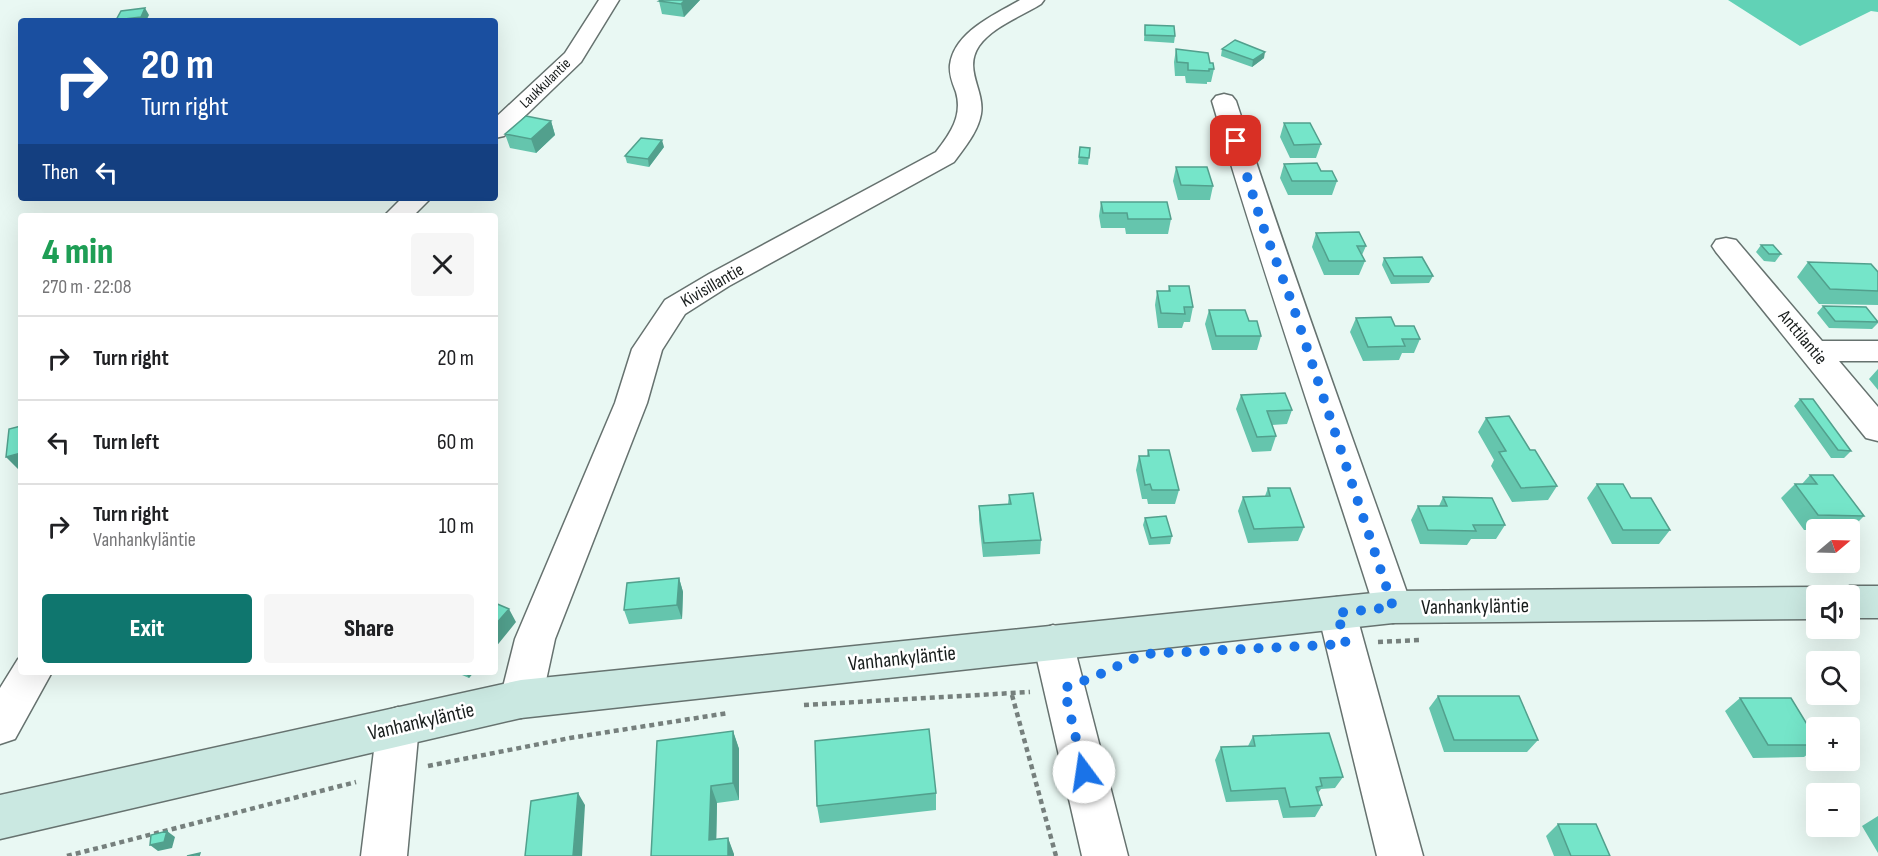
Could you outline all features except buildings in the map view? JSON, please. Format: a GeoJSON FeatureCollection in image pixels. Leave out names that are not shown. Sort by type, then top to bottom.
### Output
{"type":"FeatureCollection","features":[{"type":"Feature","properties":{"kind":"street","name":"Laukkulantie"},"geometry":{"type":"LineString","coordinates":[[498,128],[573,57],[609,0]]}},
{"type":"Feature","properties":{"kind":"street","name":"Kivisillantie"},"geometry":{"type":"LineString","coordinates":[[521,699],[534,639],[631,403],[647,349],[675,306],[945,157],[964,129],[971,110],[960,69],[969,44],[997,22],[1034,0]]}},
{"type":"Feature","properties":{"kind":"street"},"geometry":{"type":"LineString","coordinates":[[1224,101],[1261,221],[1292,303],[1393,607]]}},
{"type":"Feature","properties":{"kind":"street"},"geometry":{"type":"LineString","coordinates":[[400,213],[414,201]]}},
{"type":"Feature","properties":{"kind":"street","name":"Anttilantie"},"geometry":{"type":"LineString","coordinates":[[1726,246],[1878,429]]}},
{"type":"Feature","properties":{"kind":"street"},"geometry":{"type":"LineString","coordinates":[[1815,351],[1878,351]]}},
{"type":"Feature","properties":{"kind":"street"},"geometry":{"type":"LineString","coordinates":[[1860,602],[1878,602]]}},
{"type":"Feature","properties":{"kind":"street","name":"Vanhankyläntie"},"geometry":{"type":"LineString","coordinates":[[0,817],[521,699],[1053,642],[1342,628],[1393,607],[1806,603]]}},
{"type":"Feature","properties":{"kind":"street"},"geometry":{"type":"LineString","coordinates":[[1342,628],[1400,856]]}},
{"type":"Feature","properties":{"kind":"street"},"geometry":{"type":"LineString","coordinates":[[1053,642],[1105,856]]}},
{"type":"Feature","properties":{"kind":"street"},"geometry":{"type":"LineString","coordinates":[[0,725],[30,675]]}},
{"type":"Feature","properties":{"kind":"street"},"geometry":{"type":"LineString","coordinates":[[384,856],[398,726]]}},
{"type":"Feature","properties":{"kind":"path"},"geometry":{"type":"LineString","coordinates":[[1342,628],[1429,640]]}},
{"type":"Feature","properties":{"kind":"path"},"geometry":{"type":"LineString","coordinates":[[794,705],[1012,695],[1064,688]]}},
{"type":"Feature","properties":{"kind":"path"},"geometry":{"type":"LineString","coordinates":[[1012,695],[1056,856]]}},
{"type":"Feature","properties":{"kind":"path"},"geometry":{"type":"LineString","coordinates":[[67,856],[393,773],[570,738],[735,712]]}},
{"type":"Feature","properties":{"kind":"green space"},"geometry":{"type":"Polygon","coordinates":[[[1728,0],[1878,0],[1878,12],[1871,11],[1800,46],[1728,0]]]}},
{"type":"Feature","properties":{"kind":"route"},"geometry":{"type":"LineString","coordinates":[[1084,772],[1064,688],[1144,654],[1346,644],[1337,613],[1393,607],[1292,303],[1261,221],[1236,141]]}}]}
